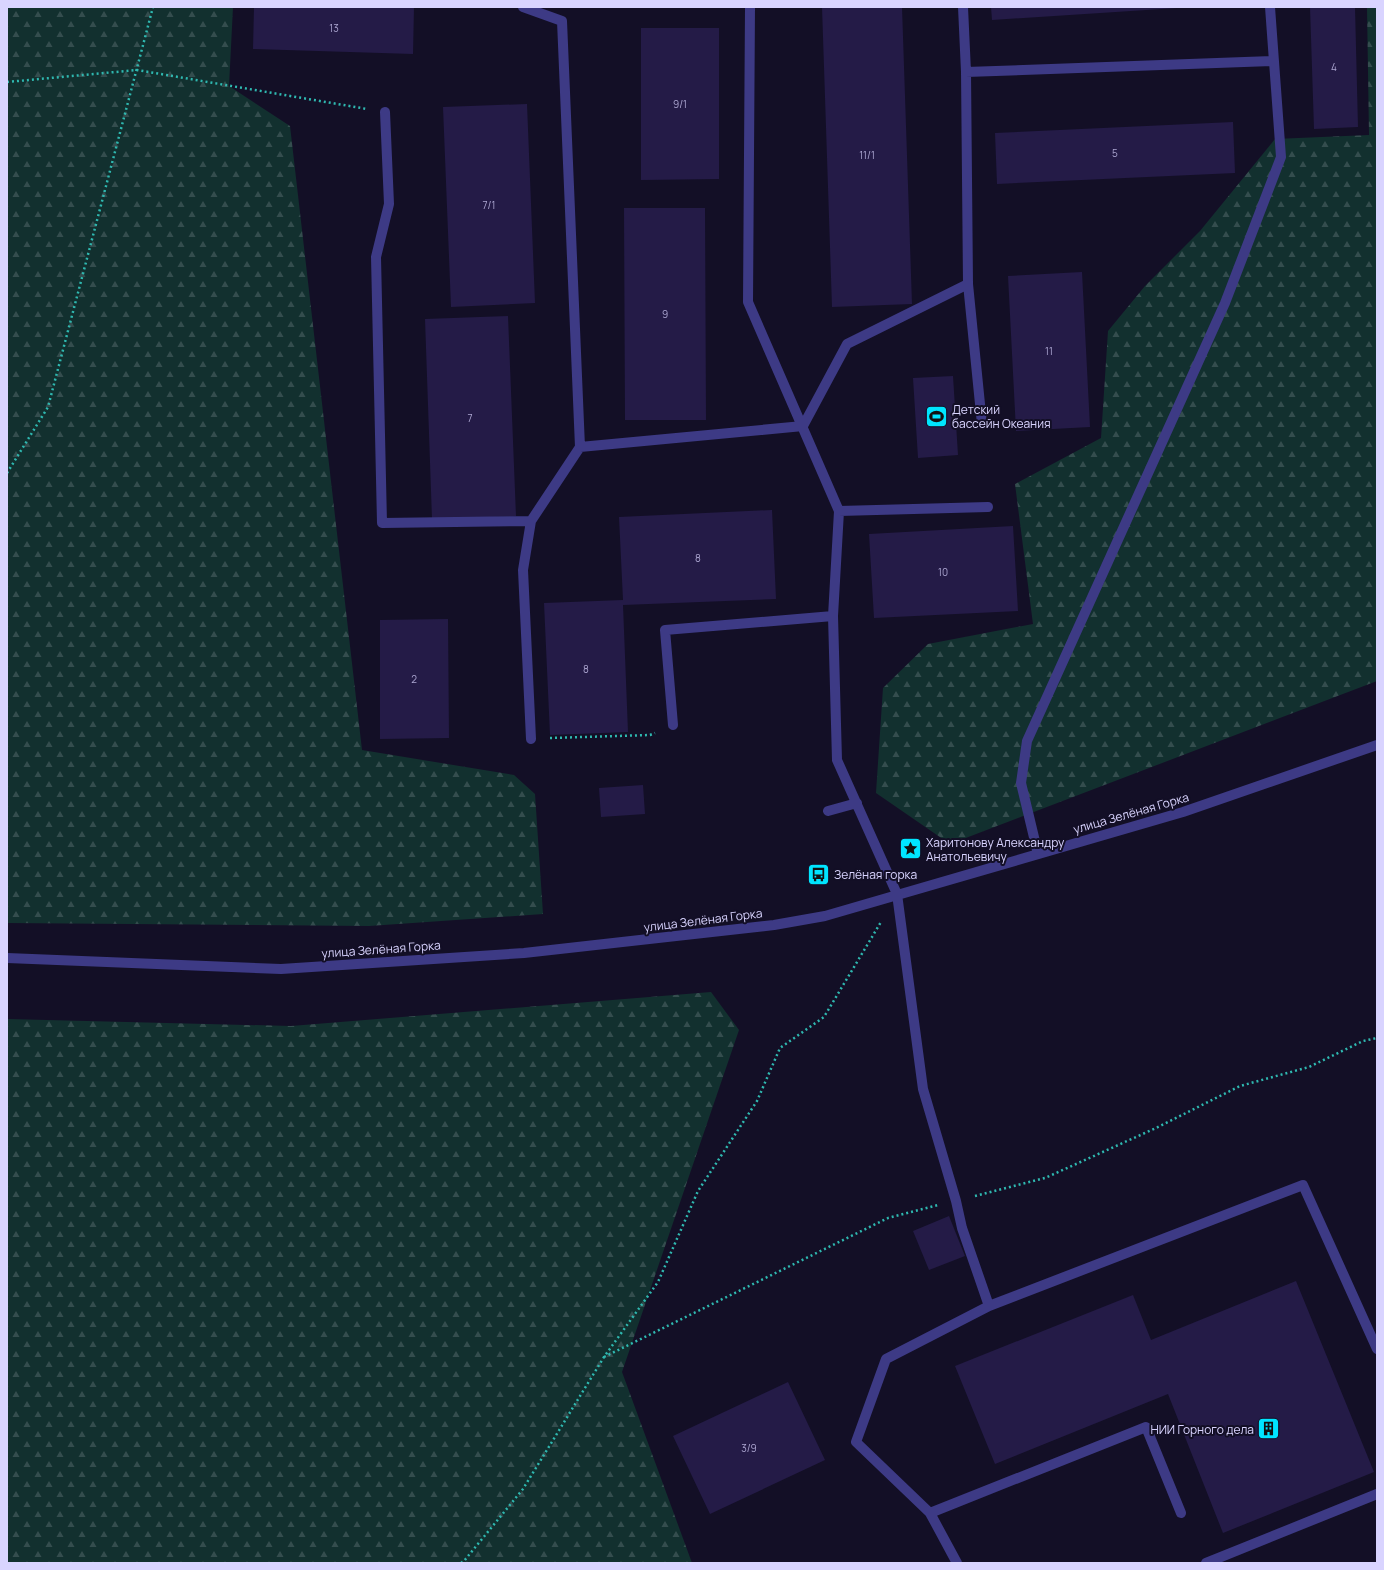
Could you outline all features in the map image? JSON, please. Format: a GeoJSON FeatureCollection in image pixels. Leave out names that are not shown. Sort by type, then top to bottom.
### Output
{"type":"FeatureCollection","features":[{"type":"Feature","properties":{"kind":"street"},"geometry":{"type":"LineString","coordinates":[[524,7],[562,21],[580,447],[531,521],[524,570],[531,738]]}},
{"type":"Feature","properties":{"kind":"street"},"geometry":{"type":"LineString","coordinates":[[750,7],[748,302],[839,511],[833,616],[837,760],[897,894],[923,1089],[956,1201],[962,1228],[989,1306]]}},
{"type":"Feature","properties":{"kind":"street"},"geometry":{"type":"LineString","coordinates":[[963,7],[966,72],[968,284],[982,424]]}},
{"type":"Feature","properties":{"kind":"street"},"geometry":{"type":"LineString","coordinates":[[1038,854],[1021,783],[1027,741],[1225,303],[1281,157],[1270,7]]}},
{"type":"Feature","properties":{"kind":"street"},"geometry":{"type":"LineString","coordinates":[[966,72],[1274,61]]}},
{"type":"Feature","properties":{"kind":"street"},"geometry":{"type":"LineString","coordinates":[[385,112],[389,204],[376,258],[382,523],[531,521]]}},
{"type":"Feature","properties":{"kind":"street"},"geometry":{"type":"LineString","coordinates":[[803,426],[847,344],[968,284]]}},
{"type":"Feature","properties":{"kind":"street"},"geometry":{"type":"LineString","coordinates":[[580,447],[803,426]]}},
{"type":"Feature","properties":{"kind":"street"},"geometry":{"type":"LineString","coordinates":[[839,511],[988,507]]}},
{"type":"Feature","properties":{"kind":"street"},"geometry":{"type":"LineString","coordinates":[[673,725],[665,630],[833,616]]}},
{"type":"Feature","properties":{"kind":"street","name":"улица Зелёная Горка"},"geometry":{"type":"LineString","coordinates":[[7,958],[282,968],[524,953],[774,925],[825,916],[1183,812],[1377,745]]}},
{"type":"Feature","properties":{"kind":"street"},"geometry":{"type":"LineString","coordinates":[[828,811],[857,803]]}},
{"type":"Feature","properties":{"kind":"street"},"geometry":{"type":"LineString","coordinates":[[956,1563],[930,1513],[856,1442],[886,1360],[989,1306],[1303,1185],[1377,1349]]}},
{"type":"Feature","properties":{"kind":"street"},"geometry":{"type":"LineString","coordinates":[[930,1513],[1146,1427],[1181,1513]]}},
{"type":"Feature","properties":{"kind":"street"},"geometry":{"type":"LineString","coordinates":[[1206,1563],[1377,1494]]}},
{"type":"Feature","properties":{"kind":"path"},"geometry":{"type":"LineString","coordinates":[[7,473],[48,407],[153,7]]}},
{"type":"Feature","properties":{"kind":"path"},"geometry":{"type":"LineString","coordinates":[[7,82],[137,70],[385,112]]}},
{"type":"Feature","properties":{"kind":"path"},"geometry":{"type":"LineString","coordinates":[[531,738],[650,735],[673,725]]}},
{"type":"Feature","properties":{"kind":"path"},"geometry":{"type":"LineString","coordinates":[[461,1563],[523,1489],[604,1357],[658,1282],[698,1191],[757,1102],[780,1048],[824,1017],[897,894]]}},
{"type":"Feature","properties":{"kind":"path"},"geometry":{"type":"LineString","coordinates":[[604,1357],[888,1218],[1045,1178],[1156,1128],[1240,1086],[1309,1067],[1363,1041],[1377,1038]]}},
{"type":"Feature","properties":{"kind":"green space"},"geometry":{"type":"Polygon","coordinates":[[[7,7],[233,7],[229,86],[290,126],[362,750],[514,775],[535,794],[543,914],[369,926],[7,923],[7,7]]]}},
{"type":"Feature","properties":{"kind":"green space"},"geometry":{"type":"Polygon","coordinates":[[[1367,7],[1377,7],[1377,681],[950,844],[876,793],[883,688],[928,644],[1033,624],[1015,484],[1101,438],[1108,331],[1145,286],[1200,231],[1275,139],[1369,135],[1367,7]]]}},
{"type":"Feature","properties":{"kind":"green space"},"geometry":{"type":"Polygon","coordinates":[[[711,992],[739,1030],[622,1372],[692,1563],[7,1563],[7,1019],[291,1026],[711,992]]]}},
{"type":"Feature","properties":{"kind":"building"},"geometry":{"type":"Polygon","coordinates":[[[254,7],[414,7],[413,54],[253,49],[254,7]]]}},
{"type":"Feature","properties":{"kind":"building"},"geometry":{"type":"Polygon","coordinates":[[[822,7],[902,7],[912,304],[832,307],[822,7]]]}},
{"type":"Feature","properties":{"kind":"building"},"geometry":{"type":"Polygon","coordinates":[[[991,7],[1177,7],[1177,8],[992,20],[991,7]]]}},
{"type":"Feature","properties":{"kind":"building"},"geometry":{"type":"Polygon","coordinates":[[[1310,7],[1355,7],[1358,127],[1314,129],[1310,7]]]}},
{"type":"Feature","properties":{"kind":"building"},"geometry":{"type":"Polygon","coordinates":[[[641,28],[719,28],[719,179],[641,180],[641,28]]]}},
{"type":"Feature","properties":{"kind":"building"},"geometry":{"type":"Polygon","coordinates":[[[527,104],[535,303],[451,307],[443,107],[527,104]]]}},
{"type":"Feature","properties":{"kind":"building"},"geometry":{"type":"Polygon","coordinates":[[[1233,122],[1235,173],[997,184],[995,133],[1233,122]]]}},
{"type":"Feature","properties":{"kind":"building"},"geometry":{"type":"Polygon","coordinates":[[[624,208],[705,208],[706,420],[625,420],[624,208]]]}},
{"type":"Feature","properties":{"kind":"building"},"geometry":{"type":"Polygon","coordinates":[[[1082,272],[1090,427],[1016,431],[1008,276],[1082,272]]]}},
{"type":"Feature","properties":{"kind":"building"},"geometry":{"type":"Polygon","coordinates":[[[508,316],[516,516],[432,519],[425,319],[508,316]]]}},
{"type":"Feature","properties":{"kind":"building","name":"Детский бассейн Океания"},"geometry":{"type":"Polygon","coordinates":[[[953,376],[958,455],[918,458],[913,378],[953,376]]]}},
{"type":"Feature","properties":{"kind":"building"},"geometry":{"type":"Polygon","coordinates":[[[772,510],[776,599],[623,605],[628,732],[550,735],[544,603],[623,600],[619,517],[772,510]]]}},
{"type":"Feature","properties":{"kind":"building"},"geometry":{"type":"Polygon","coordinates":[[[1013,526],[1018,611],[874,618],[869,534],[1013,526]]]}},
{"type":"Feature","properties":{"kind":"building"},"geometry":{"type":"Polygon","coordinates":[[[448,619],[449,738],[380,739],[380,620],[448,619]]]}},
{"type":"Feature","properties":{"kind":"building"},"geometry":{"type":"Polygon","coordinates":[[[643,785],[645,814],[601,817],[599,788],[643,785]]]}},
{"type":"Feature","properties":{"kind":"building"},"geometry":{"type":"Polygon","coordinates":[[[949,1216],[965,1256],[929,1270],[913,1231],[949,1216]]]}},
{"type":"Feature","properties":{"kind":"building","name":"НИИ Горного дела"},"geometry":{"type":"Polygon","coordinates":[[[1296,1281],[1374,1472],[1223,1533],[1168,1394],[995,1464],[955,1366],[1133,1295],[1151,1340],[1296,1281]]]}},
{"type":"Feature","properties":{"kind":"building"},"geometry":{"type":"Polygon","coordinates":[[[788,1382],[825,1460],[710,1514],[673,1436],[788,1382]]]}},
{"type":"Feature","properties":{"kind":"place","name":"Детский бассейн Океания"},"geometry":{"type":"Point","coordinates":[936,416]}},
{"type":"Feature","properties":{"kind":"place","name":"Харитонову Александру Анатольевичу"},"geometry":{"type":"Point","coordinates":[911,849]}},
{"type":"Feature","properties":{"kind":"place","name":"Зелёная горка"},"geometry":{"type":"Point","coordinates":[819,874]}},
{"type":"Feature","properties":{"kind":"place","name":"НИИ Горного дела"},"geometry":{"type":"Point","coordinates":[1269,1429]}}]}
